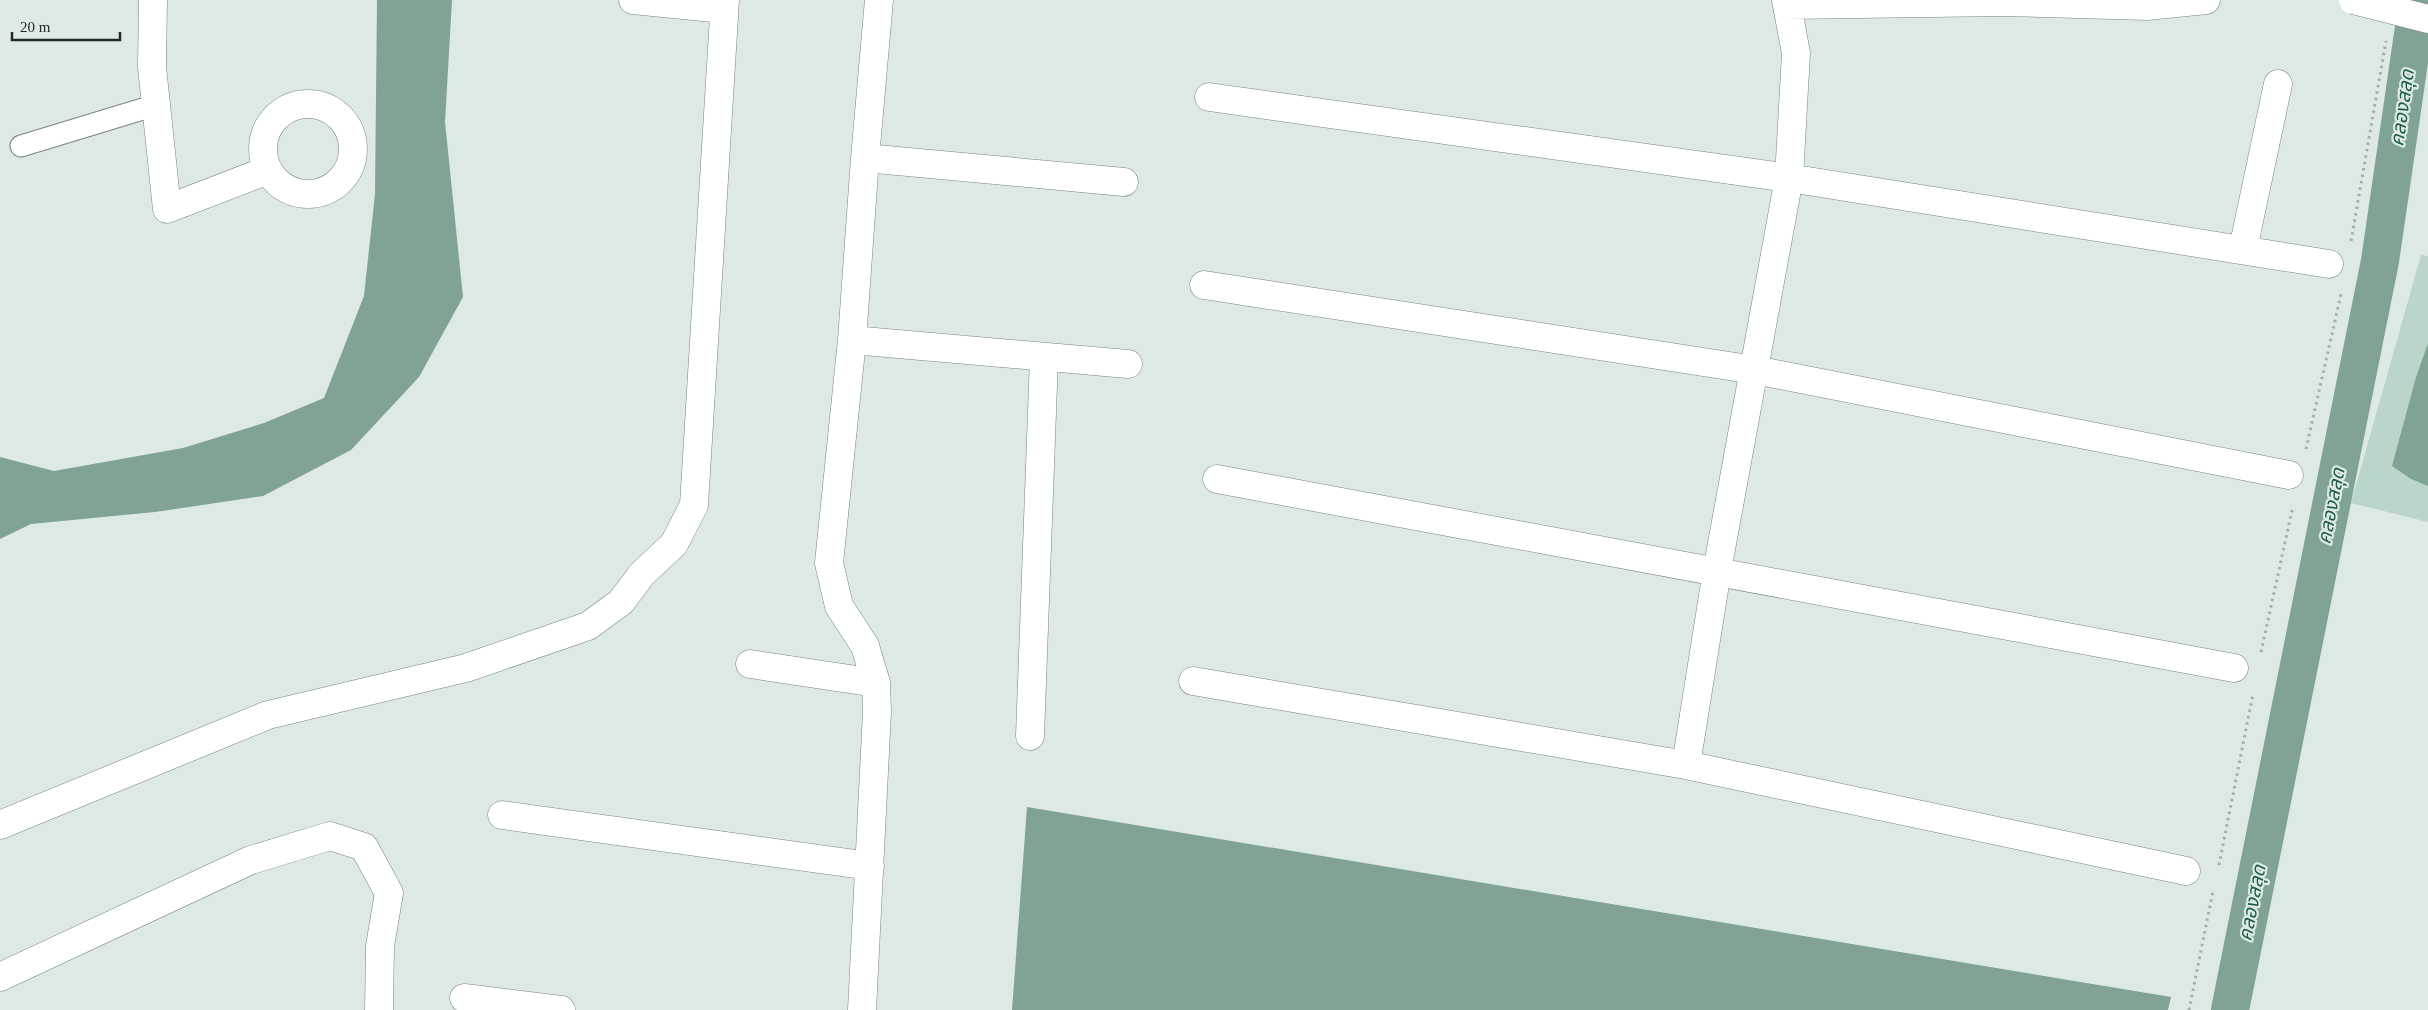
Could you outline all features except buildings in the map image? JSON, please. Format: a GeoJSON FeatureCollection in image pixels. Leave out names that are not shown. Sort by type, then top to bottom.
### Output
{"type":"FeatureCollection","features":[{"type":"Feature","properties":{"kind":"street"},"geometry":{"type":"LineString","coordinates":[[153,0],[152,67],[167,209],[268,170]]}},
{"type":"Feature","properties":{"kind":"street"},"geometry":{"type":"LineString","coordinates":[[0,825],[268,715],[466,668],[588,626],[621,602],[642,574],[674,544],[694,505],[725,5],[632,0]]}},
{"type":"Feature","properties":{"kind":"street"},"geometry":{"type":"LineString","coordinates":[[862,1010],[877,712],[876,683],[865,646],[839,606],[829,563],[852,340],[879,0]]}},
{"type":"Feature","properties":{"kind":"street"},"geometry":{"type":"LineString","coordinates":[[1686,765],[1717,571],[1789,178],[1796,53],[1786,2],[2004,1],[2147,6],[2206,0]]}},
{"type":"Feature","properties":{"kind":"street"},"geometry":{"type":"LineString","coordinates":[[2352,0],[2428,19]]}},
{"type":"Feature","properties":{"kind":"street"},"geometry":{"type":"LineString","coordinates":[[2243,249],[2278,84]]}},
{"type":"Feature","properties":{"kind":"street"},"geometry":{"type":"LineString","coordinates":[[1209,97],[1789,178],[2329,264]]}},
{"type":"Feature","properties":{"kind":"street"},"geometry":{"type":"LineString","coordinates":[[865,158],[1124,182]]}},
{"type":"Feature","properties":{"kind":"street"},"geometry":{"type":"LineString","coordinates":[[1204,285],[1755,370],[2289,475]]}},
{"type":"Feature","properties":{"kind":"street"},"geometry":{"type":"LineString","coordinates":[[852,340],[1128,364]]}},
{"type":"Feature","properties":{"kind":"street"},"geometry":{"type":"LineString","coordinates":[[1030,736],[1044,358]]}},
{"type":"Feature","properties":{"kind":"street"},"geometry":{"type":"LineString","coordinates":[[1217,479],[2234,668]]}},
{"type":"Feature","properties":{"kind":"street"},"geometry":{"type":"LineString","coordinates":[[750,664],[876,683]]}},
{"type":"Feature","properties":{"kind":"street"},"geometry":{"type":"LineString","coordinates":[[1193,681],[1686,765],[2186,871]]}},
{"type":"Feature","properties":{"kind":"street"},"geometry":{"type":"LineString","coordinates":[[502,815],[870,866]]}},
{"type":"Feature","properties":{"kind":"street"},"geometry":{"type":"LineString","coordinates":[[0,977],[251,860],[330,836],[364,847],[389,892],[380,946],[379,1010]]}},
{"type":"Feature","properties":{"kind":"street"},"geometry":{"type":"LineString","coordinates":[[464,998],[561,1010]]}},
{"type":"Feature","properties":{"kind":"lane"},"geometry":{"type":"LineString","coordinates":[[21,146],[156,105]]}},
{"type":"Feature","properties":{"kind":"shaded area"},"geometry":{"type":"Polygon","coordinates":[[[377,0],[452,0],[445,122],[463,297],[419,377],[351,450],[263,496],[155,512],[31,524],[0,539],[0,457],[54,471],[183,448],[264,423],[324,398],[364,296],[375,194],[377,0]]]}},
{"type":"Feature","properties":{"kind":"shaded area"},"geometry":{"type":"Polygon","coordinates":[[[2421,255],[2428,256],[2428,343],[2416,377],[2393,465],[2411,479],[2428,486],[2428,522],[2351,503],[2421,255]]]}},
{"type":"Feature","properties":{"kind":"shaded area"},"geometry":{"type":"Polygon","coordinates":[[[2428,343],[2428,486],[2411,479],[2392,466],[2416,377],[2428,343]]]}},
{"type":"Feature","properties":{"kind":"shaded area"},"geometry":{"type":"Polygon","coordinates":[[[1027,807],[2171,997],[2168,1010],[1012,1010],[1027,807]]]}},
{"type":"Feature","properties":{"kind":"waterway","name":"คลองสลุด"},"geometry":{"type":"LineString","coordinates":[[2230,1010],[2380,261],[2418,0]]}}]}
